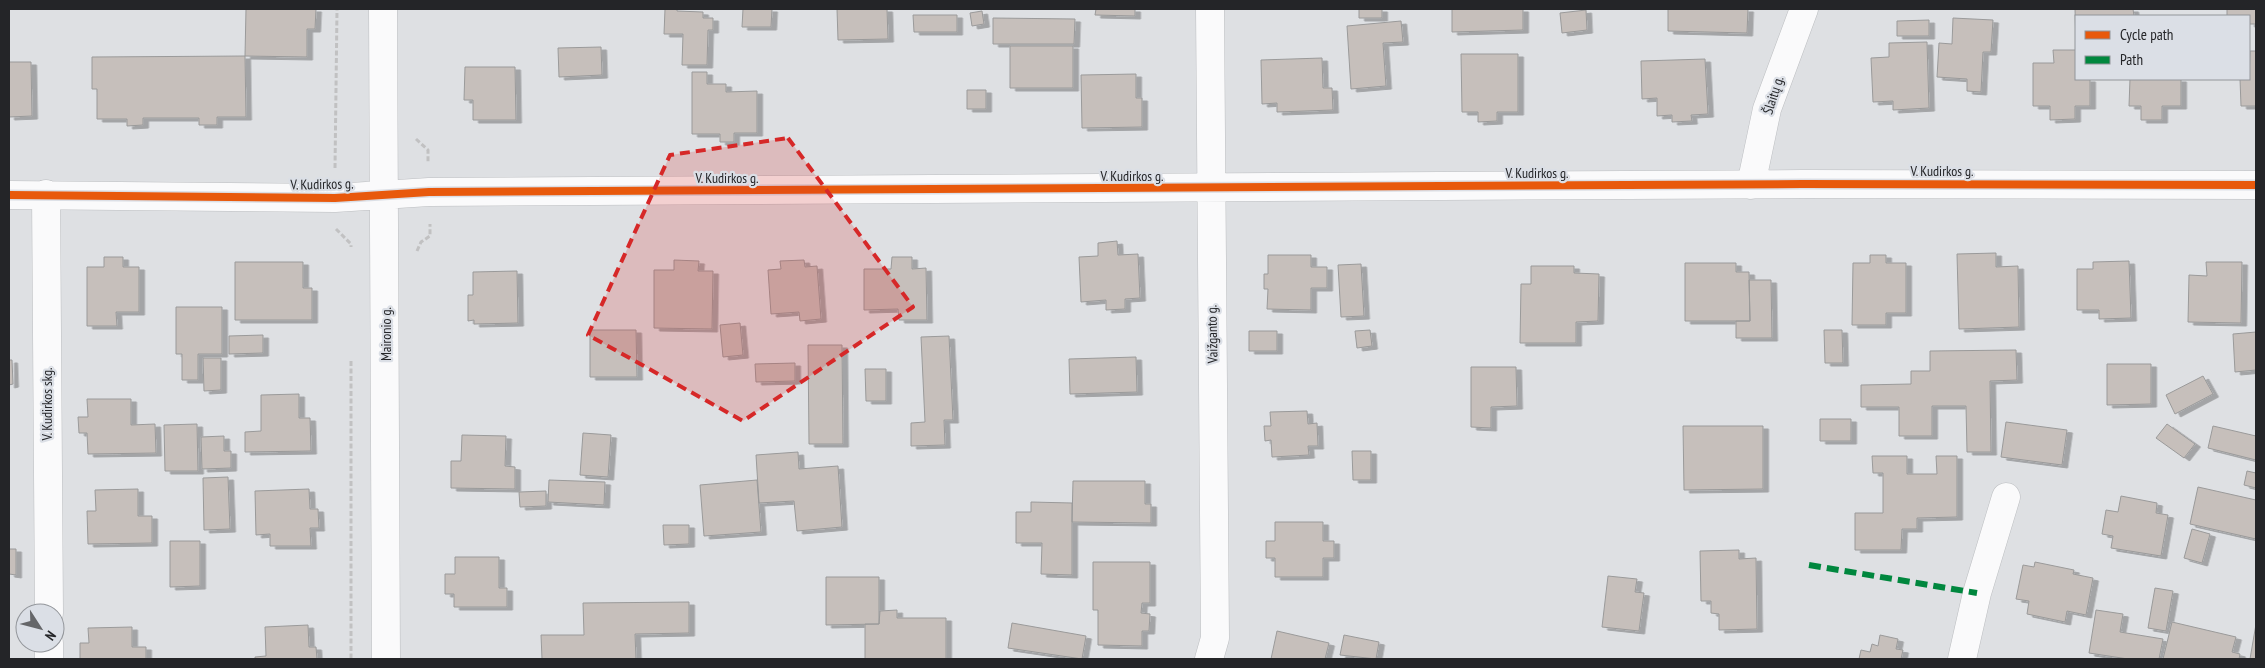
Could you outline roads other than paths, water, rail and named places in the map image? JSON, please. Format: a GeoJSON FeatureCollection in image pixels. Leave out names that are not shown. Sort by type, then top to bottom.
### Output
{"type":"FeatureCollection","features":[{"type":"Feature","properties":{"kind":"street","name":"Maironio g."},"geometry":{"type":"LineString","coordinates":[[383,9],[386,659]]}},
{"type":"Feature","properties":{"kind":"street","name":"Vaižganto g."},"geometry":{"type":"LineString","coordinates":[[1209,659],[1215,638],[1210,9]]}},
{"type":"Feature","properties":{"kind":"street","name":"Šlaitų g."},"geometry":{"type":"LineString","coordinates":[[1751,185],[1767,109],[1804,9]]}},
{"type":"Feature","properties":{"kind":"street","name":"V. Kudirkos g."},"geometry":{"type":"LineString","coordinates":[[9,195],[335,198],[429,192],[1210,187],[2256,185]]}},
{"type":"Feature","properties":{"kind":"street","name":"V. Kudirkos skg."},"geometry":{"type":"LineString","coordinates":[[46,194],[48,603]]}},
{"type":"Feature","properties":{"kind":"street"},"geometry":{"type":"LineString","coordinates":[[1962,659],[1977,593],[2006,497]]}}]}
